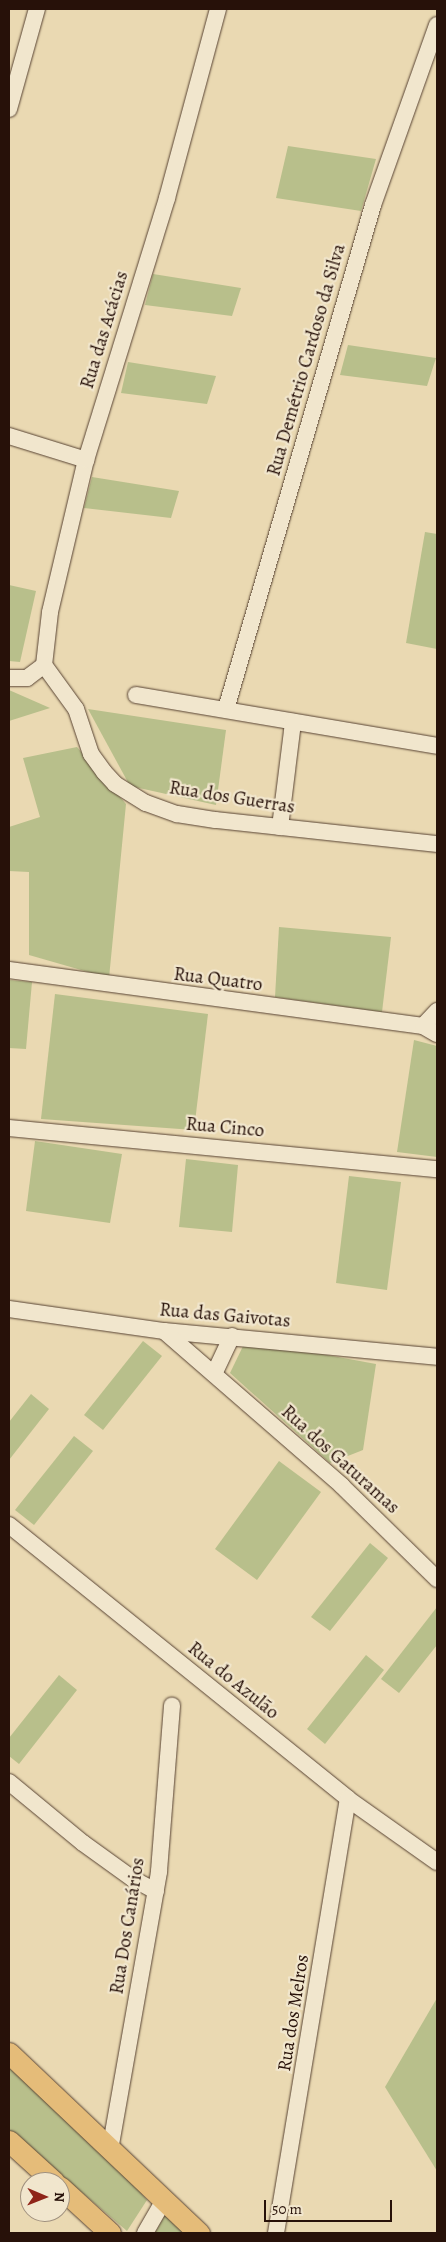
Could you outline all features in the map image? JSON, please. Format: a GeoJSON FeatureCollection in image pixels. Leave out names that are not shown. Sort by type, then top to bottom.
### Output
{"type":"FeatureCollection","features":[{"type":"Feature","properties":{"kind":"main road"},"geometry":{"type":"LineString","coordinates":[[9,2053],[163,2202],[199,2233]]}},
{"type":"Feature","properties":{"kind":"main road"},"geometry":{"type":"LineString","coordinates":[[9,2141],[43,2172]]}},
{"type":"Feature","properties":{"kind":"main road"},"geometry":{"type":"LineString","coordinates":[[70,2196],[110,2233]]}},
{"type":"Feature","properties":{"kind":"street"},"geometry":{"type":"LineString","coordinates":[[9,109],[37,9]]}},
{"type":"Feature","properties":{"kind":"street","name":"Rua das Acácias"},"geometry":{"type":"LineString","coordinates":[[44,665],[53,594],[86,460],[168,198],[218,9]]}},
{"type":"Feature","properties":{"kind":"street","name":"Rua Demétrio Cardoso da Silva"},"geometry":{"type":"LineString","coordinates":[[226,710],[373,205],[437,25]]}},
{"type":"Feature","properties":{"kind":"street"},"geometry":{"type":"LineString","coordinates":[[9,436],[86,460]]}},
{"type":"Feature","properties":{"kind":"street"},"geometry":{"type":"LineString","coordinates":[[9,678],[27,678],[44,665]]}},
{"type":"Feature","properties":{"kind":"street","name":"Rua dos Guerras"},"geometry":{"type":"LineString","coordinates":[[44,665],[76,709],[91,754],[104,772],[122,789],[146,803],[177,814],[437,844]]}},
{"type":"Feature","properties":{"kind":"street"},"geometry":{"type":"LineString","coordinates":[[136,695],[437,746]]}},
{"type":"Feature","properties":{"kind":"street"},"geometry":{"type":"LineString","coordinates":[[280,827],[293,722]]}},
{"type":"Feature","properties":{"kind":"street","name":"Rua Quatro"},"geometry":{"type":"LineString","coordinates":[[9,970],[430,1030],[437,1011]]}},
{"type":"Feature","properties":{"kind":"street","name":"Rua Cinco"},"geometry":{"type":"LineString","coordinates":[[9,1128],[437,1169]]}},
{"type":"Feature","properties":{"kind":"street","name":"Rua das Gaivotas"},"geometry":{"type":"LineString","coordinates":[[9,1309],[164,1331],[437,1357]]}},
{"type":"Feature","properties":{"kind":"street","name":"Rua dos Gaturamas"},"geometry":{"type":"LineString","coordinates":[[164,1331],[342,1486],[437,1579]]}},
{"type":"Feature","properties":{"kind":"street"},"geometry":{"type":"LineString","coordinates":[[214,1374],[232,1336]]}},
{"type":"Feature","properties":{"kind":"street","name":"Rua do Azulão"},"geometry":{"type":"LineString","coordinates":[[9,1525],[348,1799],[437,1862]]}},
{"type":"Feature","properties":{"kind":"street","name":"Rua Dos Canários"},"geometry":{"type":"LineString","coordinates":[[110,2150],[156,1891],[172,1706]]}},
{"type":"Feature","properties":{"kind":"street"},"geometry":{"type":"LineString","coordinates":[[9,1782],[83,1843],[133,1879],[156,1891]]}},
{"type":"Feature","properties":{"kind":"street","name":"Rua dos Melros"},"geometry":{"type":"LineString","coordinates":[[276,2233],[348,1799]]}},
{"type":"Feature","properties":{"kind":"street"},"geometry":{"type":"LineString","coordinates":[[145,2233],[163,2202]]}},
{"type":"Feature","properties":{"kind":"green space"},"geometry":{"type":"Polygon","coordinates":[[[288,146],[376,159],[361,211],[276,198],[288,146]]]}},
{"type":"Feature","properties":{"kind":"green space"},"geometry":{"type":"Polygon","coordinates":[[[153,274],[241,288],[232,316],[145,305],[153,274]]]}},
{"type":"Feature","properties":{"kind":"green space"},"geometry":{"type":"Polygon","coordinates":[[[348,345],[436,358],[427,386],[340,375],[348,345]]]}},
{"type":"Feature","properties":{"kind":"green space"},"geometry":{"type":"Polygon","coordinates":[[[128,362],[216,376],[207,404],[121,393],[128,362]]]}},
{"type":"Feature","properties":{"kind":"green space"},"geometry":{"type":"Polygon","coordinates":[[[92,477],[179,491],[171,518],[84,508],[92,477]]]}},
{"type":"Feature","properties":{"kind":"green space"},"geometry":{"type":"Polygon","coordinates":[[[425,532],[437,534],[437,649],[406,643],[425,532]]]}},
{"type":"Feature","properties":{"kind":"green space"},"geometry":{"type":"Polygon","coordinates":[[[9,585],[36,591],[20,662],[9,661],[9,585]]]}},
{"type":"Feature","properties":{"kind":"green space"},"geometry":{"type":"Polygon","coordinates":[[[9,690],[50,708],[9,721],[9,690]]]}},
{"type":"Feature","properties":{"kind":"green space"},"geometry":{"type":"Polygon","coordinates":[[[88,709],[226,730],[216,805],[130,786],[88,709]]]}},
{"type":"Feature","properties":{"kind":"green space"},"geometry":{"type":"Polygon","coordinates":[[[77,747],[126,804],[109,978],[29,955],[29,872],[9,871],[9,827],[40,817],[23,758],[77,747]]]}},
{"type":"Feature","properties":{"kind":"green space"},"geometry":{"type":"Polygon","coordinates":[[[279,927],[391,937],[382,1012],[275,997],[279,927]]]}},
{"type":"Feature","properties":{"kind":"green space"},"geometry":{"type":"Polygon","coordinates":[[[9,980],[32,982],[26,1049],[9,1048],[9,980]]]}},
{"type":"Feature","properties":{"kind":"green space"},"geometry":{"type":"Polygon","coordinates":[[[55,994],[208,1014],[194,1130],[41,1119],[55,994]]]}},
{"type":"Feature","properties":{"kind":"green space"},"geometry":{"type":"Polygon","coordinates":[[[414,1040],[437,1046],[437,1157],[397,1152],[414,1040]]]}},
{"type":"Feature","properties":{"kind":"green space"},"geometry":{"type":"Polygon","coordinates":[[[35,1141],[122,1154],[110,1223],[26,1211],[35,1141]]]}},
{"type":"Feature","properties":{"kind":"green space"},"geometry":{"type":"Polygon","coordinates":[[[186,1159],[238,1165],[232,1232],[179,1227],[186,1159]]]}},
{"type":"Feature","properties":{"kind":"green space"},"geometry":{"type":"Polygon","coordinates":[[[349,1176],[401,1182],[387,1290],[336,1283],[349,1176]]]}},
{"type":"Feature","properties":{"kind":"green space"},"geometry":{"type":"Polygon","coordinates":[[[246,1340],[376,1364],[363,1450],[330,1463],[230,1373],[246,1340]]]}},
{"type":"Feature","properties":{"kind":"green space"},"geometry":{"type":"Polygon","coordinates":[[[143,1341],[162,1356],[103,1430],[84,1415],[143,1341]]]}},
{"type":"Feature","properties":{"kind":"green space"},"geometry":{"type":"Polygon","coordinates":[[[31,1394],[49,1409],[9,1460],[9,1422],[31,1394]]]}},
{"type":"Feature","properties":{"kind":"green space"},"geometry":{"type":"Polygon","coordinates":[[[74,1436],[93,1451],[34,1525],[15,1510],[74,1436]]]}},
{"type":"Feature","properties":{"kind":"green space"},"geometry":{"type":"Polygon","coordinates":[[[279,1461],[321,1492],[257,1580],[215,1549],[279,1461]]]}},
{"type":"Feature","properties":{"kind":"green space"},"geometry":{"type":"Polygon","coordinates":[[[370,1543],[388,1558],[330,1631],[311,1617],[370,1543]]]}},
{"type":"Feature","properties":{"kind":"green space"},"geometry":{"type":"Polygon","coordinates":[[[437,1607],[437,1645],[399,1693],[381,1679],[437,1607]]]}},
{"type":"Feature","properties":{"kind":"green space"},"geometry":{"type":"Polygon","coordinates":[[[366,1655],[384,1670],[325,1744],[307,1729],[366,1655]]]}},
{"type":"Feature","properties":{"kind":"green space"},"geometry":{"type":"Polygon","coordinates":[[[59,1675],[77,1690],[19,1764],[9,1756],[9,1738],[59,1675]]]}},
{"type":"Feature","properties":{"kind":"green space"},"geometry":{"type":"Polygon","coordinates":[[[437,1998],[437,2171],[385,2087],[437,1998]]]}},
{"type":"Feature","properties":{"kind":"green space"},"geometry":{"type":"Polygon","coordinates":[[[9,2063],[129,2179],[147,2200],[127,2231],[70,2182],[70,2172],[58,2172],[9,2130],[9,2063]]]}},
{"type":"Feature","properties":{"kind":"green space"},"geometry":{"type":"Polygon","coordinates":[[[166,2213],[189,2233],[155,2233],[166,2213]]]}}]}
